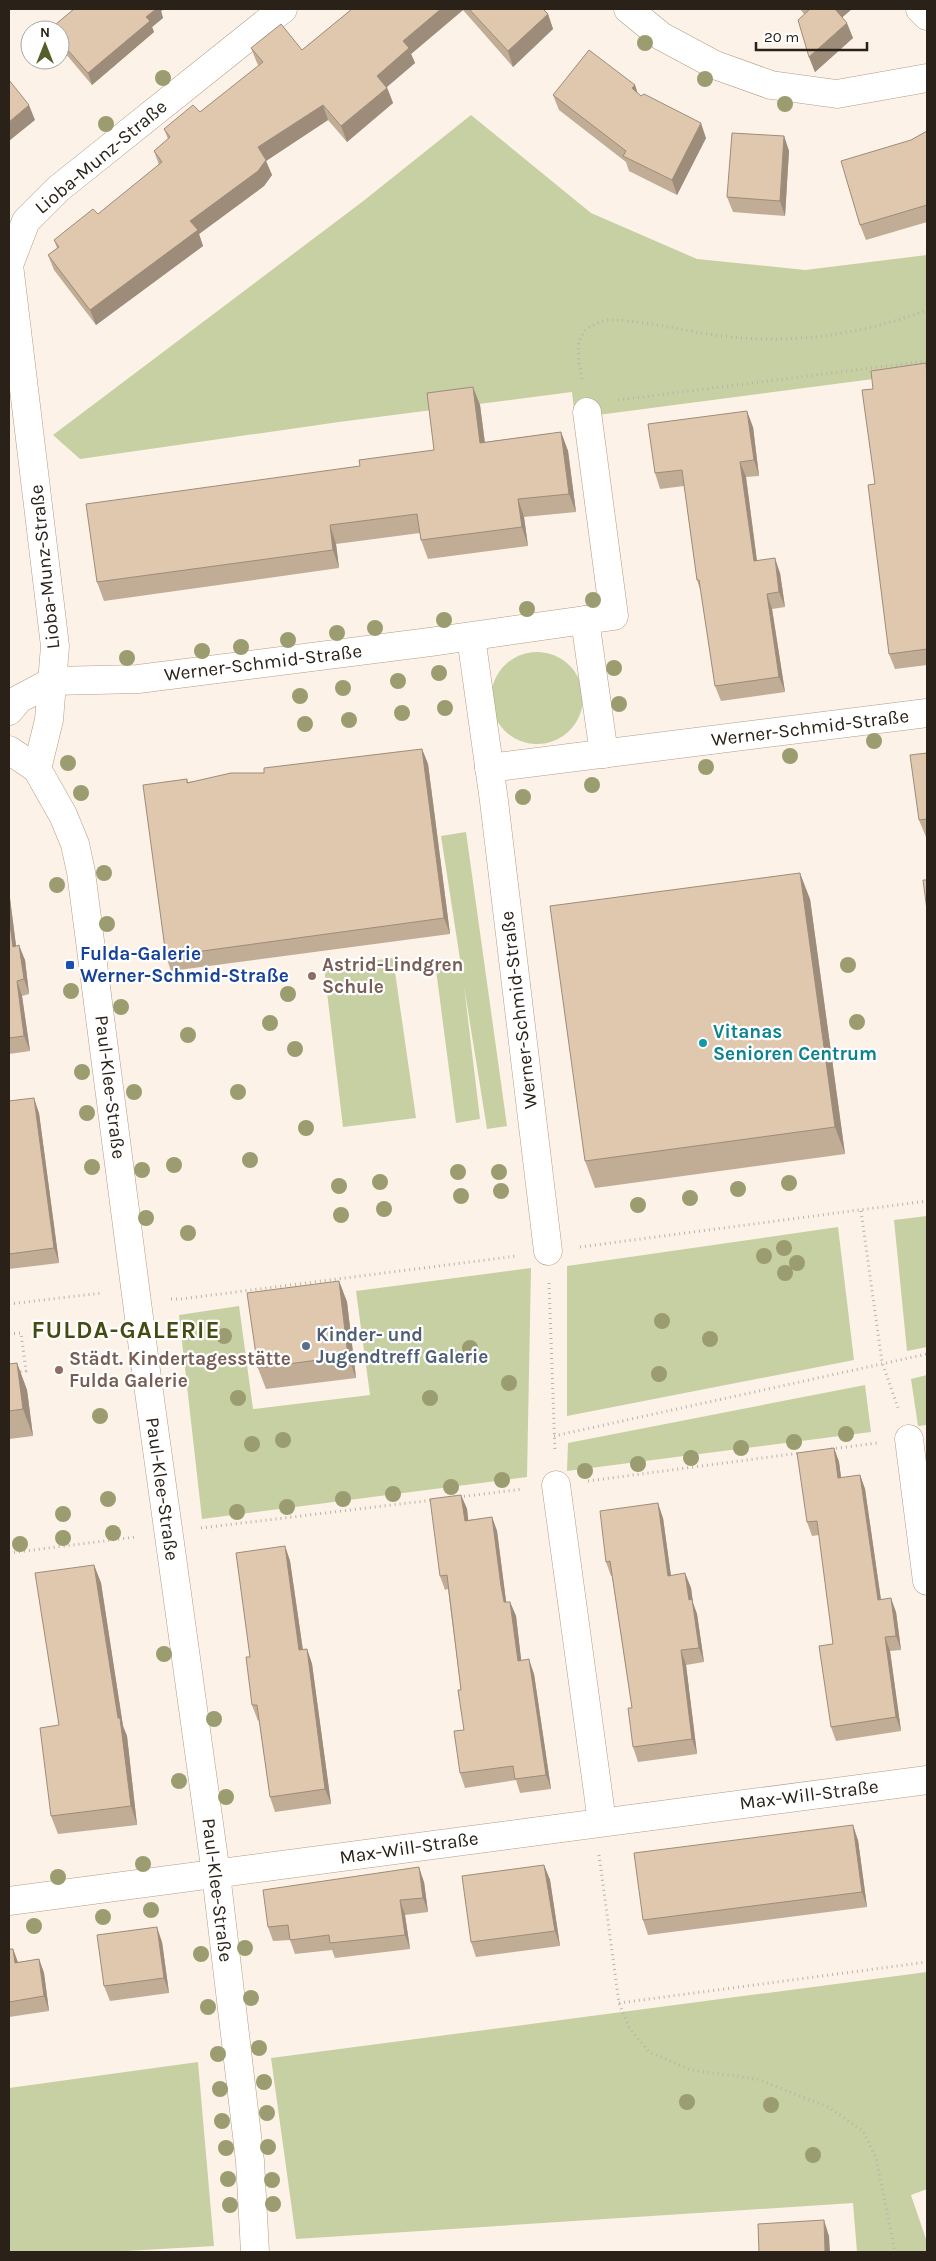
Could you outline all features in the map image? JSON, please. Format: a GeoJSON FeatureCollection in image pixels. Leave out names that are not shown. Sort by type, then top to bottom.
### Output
{"type":"FeatureCollection","features":[{"type":"Feature","properties":{"kind":"street","name":"Lioba-Munz-Straße"},"geometry":{"type":"LineString","coordinates":[[37,769],[49,720],[55,646],[9,266],[26,221],[58,189],[283,9]]}},
{"type":"Feature","properties":{"kind":"street"},"geometry":{"type":"LineString","coordinates":[[628,9],[661,36],[715,65],[771,84],[837,94],[927,78]]}},
{"type":"Feature","properties":{"kind":"street"},"geometry":{"type":"LineString","coordinates":[[920,9],[927,16]]}},
{"type":"Feature","properties":{"kind":"street","name":"Werner-Schmid-Straße"},"geometry":{"type":"LineString","coordinates":[[53,681],[138,679],[471,637],[614,616],[587,408]]}},
{"type":"Feature","properties":{"kind":"street"},"geometry":{"type":"LineString","coordinates":[[586,620],[604,754]]}},
{"type":"Feature","properties":{"kind":"street","name":"Werner-Schmid-Straße"},"geometry":{"type":"LineString","coordinates":[[471,637],[490,768],[548,1252]]}},
{"type":"Feature","properties":{"kind":"street"},"geometry":{"type":"LineString","coordinates":[[9,711],[19,699],[53,681]]}},
{"type":"Feature","properties":{"kind":"street","name":"Werner-Schmid-Straße"},"geometry":{"type":"LineString","coordinates":[[490,768],[927,712]]}},
{"type":"Feature","properties":{"kind":"street","name":"Paul-Klee-Straße"},"geometry":{"type":"LineString","coordinates":[[9,750],[37,769],[63,814],[75,844],[81,872],[146,1366],[216,1874],[250,2161],[255,2252]]}},
{"type":"Feature","properties":{"kind":"street"},"geometry":{"type":"LineString","coordinates":[[909,1439],[927,1581]]}},
{"type":"Feature","properties":{"kind":"street"},"geometry":{"type":"LineString","coordinates":[[556,1485],[602,1822]]}},
{"type":"Feature","properties":{"kind":"street","name":"Max-Will-Straße"},"geometry":{"type":"LineString","coordinates":[[9,1901],[927,1780]]}},
{"type":"Feature","properties":{"kind":"path"},"geometry":{"type":"LineString","coordinates":[[927,310],[865,330],[812,339],[761,339],[714,335],[638,322],[602,321],[585,330],[578,340],[578,354],[587,408],[927,361]]}},
{"type":"Feature","properties":{"kind":"path"},"geometry":{"type":"LineString","coordinates":[[861,1211],[882,1362],[909,1439]]}},
{"type":"Feature","properties":{"kind":"path"},"geometry":{"type":"LineString","coordinates":[[548,1252],[554,1436],[882,1362],[927,1354]]}},
{"type":"Feature","properties":{"kind":"path"},"geometry":{"type":"LineString","coordinates":[[9,1304],[97,1292],[111,1294]]}},
{"type":"Feature","properties":{"kind":"path"},"geometry":{"type":"LineString","coordinates":[[9,1334],[21,1333],[26,1371],[9,1374]]}},
{"type":"Feature","properties":{"kind":"path"},"geometry":{"type":"LineString","coordinates":[[9,1554],[135,1537]]}},
{"type":"Feature","properties":{"kind":"path"},"geometry":{"type":"LineString","coordinates":[[598,1852],[619,2003],[628,2027],[650,2052],[690,2070],[757,2079],[828,2107],[864,2132],[876,2158],[895,2252]]}},
{"type":"Feature","properties":{"kind":"path"},"geometry":{"type":"LineString","coordinates":[[619,2003],[927,1962]]}},
{"type":"Feature","properties":{"kind":"green space"},"geometry":{"type":"Polygon","coordinates":[[[471,115],[591,213],[697,259],[805,270],[927,255],[927,372],[575,418],[572,392],[339,422],[80,459],[53,435],[362,202],[471,115]]]}},
{"type":"Feature","properties":{"kind":"green space"},"geometry":{"type":"Polygon","coordinates":[[[537,652],[554,656],[569,666],[579,681],[583,698],[579,715],[569,730],[554,740],[537,744],[520,740],[505,730],[495,715],[491,698],[495,681],[505,666],[520,656],[537,652]]]}},
{"type":"Feature","properties":{"kind":"green space"},"geometry":{"type":"Polygon","coordinates":[[[466,832],[507,1126],[487,1129],[464,986],[480,1119],[456,1123],[435,962],[460,959],[441,836],[466,832]]]}},
{"type":"Feature","properties":{"kind":"green space"},"geometry":{"type":"Polygon","coordinates":[[[393,958],[416,1118],[343,1127],[324,967],[393,958]]]}},
{"type":"Feature","properties":{"kind":"green space"},"geometry":{"type":"Polygon","coordinates":[[[927,1216],[927,1347],[907,1351],[894,1220],[927,1216]]]}},
{"type":"Feature","properties":{"kind":"green space"},"geometry":{"type":"Polygon","coordinates":[[[838,1227],[854,1360],[567,1416],[567,1266],[838,1227]]]}},
{"type":"Feature","properties":{"kind":"green space"},"geometry":{"type":"Polygon","coordinates":[[[531,1268],[527,1477],[202,1519],[179,1315],[239,1306],[253,1409],[370,1395],[356,1291],[531,1268]]]}},
{"type":"Feature","properties":{"kind":"green space"},"geometry":{"type":"Polygon","coordinates":[[[927,1375],[927,1425],[918,1426],[911,1379],[927,1375]]]}},
{"type":"Feature","properties":{"kind":"green space"},"geometry":{"type":"Polygon","coordinates":[[[865,1385],[871,1432],[567,1471],[568,1443],[865,1385]]]}},
{"type":"Feature","properties":{"kind":"green space"},"geometry":{"type":"Polygon","coordinates":[[[927,1972],[927,2189],[911,2195],[927,2242],[927,2252],[857,2252],[853,2203],[296,2239],[271,2058],[927,1972]]]}},
{"type":"Feature","properties":{"kind":"green space"},"geometry":{"type":"Polygon","coordinates":[[[198,2062],[214,2246],[109,2252],[9,2252],[9,2088],[198,2062]]]}},
{"type":"Feature","properties":{"kind":"building"},"geometry":{"type":"Polygon","coordinates":[[[74,9],[156,9],[146,17],[150,21],[88,73],[70,52],[70,20],[61,20],[74,9]]]}},
{"type":"Feature","properties":{"kind":"building"},"geometry":{"type":"Polygon","coordinates":[[[352,9],[441,9],[403,41],[409,48],[377,76],[387,88],[341,126],[323,105],[258,147],[266,160],[258,171],[190,221],[198,230],[90,310],[48,255],[59,247],[54,240],[93,209],[98,214],[162,162],[154,151],[170,137],[164,129],[193,105],[200,112],[263,62],[251,48],[281,24],[302,50],[352,9]]]}},
{"type":"Feature","properties":{"kind":"building"},"geometry":{"type":"Polygon","coordinates":[[[469,9],[543,9],[548,14],[508,51],[469,9]]]}},
{"type":"Feature","properties":{"kind":"building"},"geometry":{"type":"Polygon","coordinates":[[[808,9],[835,9],[847,23],[809,57],[798,20],[808,9]]]}},
{"type":"Feature","properties":{"kind":"building"},"geometry":{"type":"Polygon","coordinates":[[[589,50],[635,85],[632,88],[641,96],[644,94],[701,123],[672,180],[623,156],[626,151],[553,95],[589,50]]]}},
{"type":"Feature","properties":{"kind":"building"},"geometry":{"type":"Polygon","coordinates":[[[9,80],[29,105],[9,122],[9,80]]]}},
{"type":"Feature","properties":{"kind":"building"},"geometry":{"type":"Polygon","coordinates":[[[927,131],[927,205],[860,225],[841,161],[911,140],[927,131]]]}},
{"type":"Feature","properties":{"kind":"building"},"geometry":{"type":"Polygon","coordinates":[[[732,133],[784,136],[780,201],[727,197],[732,133]]]}},
{"type":"Feature","properties":{"kind":"building"},"geometry":{"type":"Polygon","coordinates":[[[926,363],[927,649],[889,654],[868,485],[875,484],[862,390],[873,389],[871,371],[926,363]]]}},
{"type":"Feature","properties":{"kind":"building"},"geometry":{"type":"Polygon","coordinates":[[[473,387],[480,443],[561,432],[569,494],[518,499],[522,527],[421,540],[417,514],[330,525],[333,550],[97,582],[86,504],[360,466],[359,460],[434,450],[427,393],[473,387]]]}},
{"type":"Feature","properties":{"kind":"building"},"geometry":{"type":"Polygon","coordinates":[[[747,411],[754,460],[740,462],[754,561],[775,558],[779,592],[767,594],[779,677],[715,686],[699,580],[697,580],[682,470],[655,473],[648,424],[747,411]]]}},
{"type":"Feature","properties":{"kind":"building"},"geometry":{"type":"Polygon","coordinates":[[[422,749],[444,918],[166,956],[143,785],[187,779],[187,783],[231,773],[264,773],[264,768],[422,749]]]}},
{"type":"Feature","properties":{"kind":"building"},"geometry":{"type":"Polygon","coordinates":[[[927,753],[927,819],[919,820],[910,755],[927,753]]]}},
{"type":"Feature","properties":{"kind":"building","name":"Vitanas Senioren Centrum"},"geometry":{"type":"Polygon","coordinates":[[[800,873],[835,1127],[585,1161],[550,906],[800,873]]]}},
{"type":"Feature","properties":{"kind":"building"},"geometry":{"type":"Polygon","coordinates":[[[923,880],[927,880],[927,910],[923,880]]]}},
{"type":"Feature","properties":{"kind":"building"},"geometry":{"type":"Polygon","coordinates":[[[9,917],[13,947],[19,945],[24,979],[17,981],[24,1036],[9,1038],[9,917]]]}},
{"type":"Feature","properties":{"kind":"building"},"geometry":{"type":"Polygon","coordinates":[[[34,1098],[54,1248],[9,1254],[9,1101],[34,1098]]]}},
{"type":"Feature","properties":{"kind":"building","name":"Kinder- und Jugendtreff Galerie"},"geometry":{"type":"Polygon","coordinates":[[[339,1281],[348,1356],[258,1368],[247,1293],[339,1281]]]}},
{"type":"Feature","properties":{"kind":"building"},"geometry":{"type":"Polygon","coordinates":[[[17,1363],[23,1409],[9,1411],[9,1364],[17,1363]]]}},
{"type":"Feature","properties":{"kind":"building"},"geometry":{"type":"Polygon","coordinates":[[[834,1448],[838,1478],[860,1475],[878,1600],[891,1598],[896,1636],[885,1637],[896,1717],[831,1727],[819,1646],[833,1644],[817,1521],[807,1522],[797,1453],[834,1448]]]}},
{"type":"Feature","properties":{"kind":"building"},"geometry":{"type":"Polygon","coordinates":[[[461,1495],[465,1521],[492,1517],[501,1586],[504,1602],[510,1602],[518,1661],[529,1659],[546,1775],[515,1779],[513,1766],[460,1773],[454,1731],[464,1730],[458,1690],[461,1690],[447,1575],[440,1576],[430,1499],[461,1495]]]}},
{"type":"Feature","properties":{"kind":"building"},"geometry":{"type":"Polygon","coordinates":[[[658,1503],[668,1576],[685,1573],[689,1600],[692,1599],[699,1648],[681,1650],[692,1739],[633,1747],[628,1708],[632,1708],[610,1561],[606,1562],[600,1511],[658,1503]]]}},
{"type":"Feature","properties":{"kind":"building"},"geometry":{"type":"Polygon","coordinates":[[[285,1546],[299,1650],[307,1649],[325,1789],[270,1797],[257,1705],[252,1705],[246,1657],[250,1657],[236,1553],[285,1546]]]}},
{"type":"Feature","properties":{"kind":"building"},"geometry":{"type":"Polygon","coordinates":[[[94,1565],[118,1718],[120,1718],[131,1806],[51,1816],[40,1728],[59,1725],[35,1573],[94,1565]]]}},
{"type":"Feature","properties":{"kind":"building"},"geometry":{"type":"Polygon","coordinates":[[[853,1825],[862,1892],[643,1920],[634,1853],[853,1825]]]}},
{"type":"Feature","properties":{"kind":"building"},"geometry":{"type":"Polygon","coordinates":[[[544,1865],[555,1931],[471,1942],[462,1876],[544,1865]]]}},
{"type":"Feature","properties":{"kind":"building"},"geometry":{"type":"Polygon","coordinates":[[[419,1867],[423,1898],[400,1900],[405,1935],[330,1943],[329,1935],[290,1940],[288,1925],[268,1927],[263,1890],[419,1867]]]}},
{"type":"Feature","properties":{"kind":"building"},"geometry":{"type":"Polygon","coordinates":[[[157,1927],[164,1978],[104,1986],[97,1935],[157,1927]]]}},
{"type":"Feature","properties":{"kind":"building"},"geometry":{"type":"Polygon","coordinates":[[[9,1949],[13,1949],[15,1963],[39,1959],[44,1996],[9,2002],[9,1949]]]}},
{"type":"Feature","properties":{"kind":"building"},"geometry":{"type":"Polygon","coordinates":[[[824,2220],[825,2252],[759,2252],[758,2224],[824,2220]]]}},
{"type":"Feature","properties":{"kind":"place","name":"Fulda-Galerie Werner-Schmid-Straße"},"geometry":{"type":"Point","coordinates":[70,965]}},
{"type":"Feature","properties":{"kind":"place","name":"Astrid-Lindgren Schule"},"geometry":{"type":"Point","coordinates":[312,976]}},
{"type":"Feature","properties":{"kind":"place","name":"Vitanas Senioren Centrum"},"geometry":{"type":"Point","coordinates":[703,1043]}},
{"type":"Feature","properties":{"kind":"place","name":"Kinder- und Jugendtreff Galerie"},"geometry":{"type":"Point","coordinates":[306,1346]}},
{"type":"Feature","properties":{"kind":"place","name":"Städt. Kindertagesstätte Fulda Galerie"},"geometry":{"type":"Point","coordinates":[59,1370]}},
{"type":"Feature","properties":{"kind":"district","name":"FULDA-GALERIE"},"geometry":{"type":"Point","coordinates":[126,1330]}}]}
